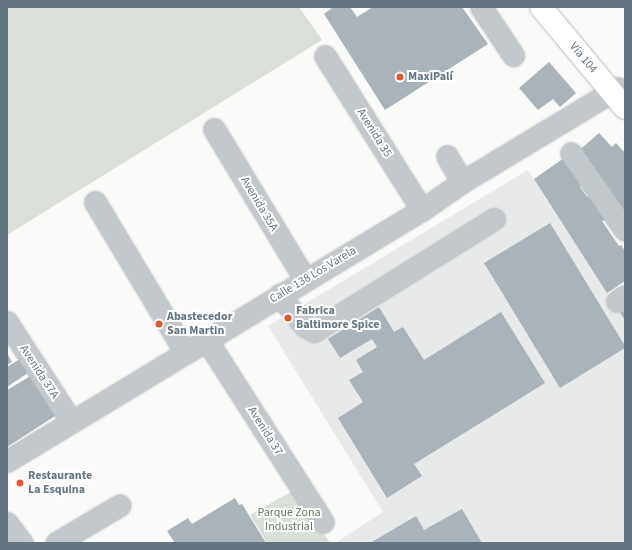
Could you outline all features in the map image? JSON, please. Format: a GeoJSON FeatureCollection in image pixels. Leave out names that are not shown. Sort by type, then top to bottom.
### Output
{"type":"FeatureCollection","features":[{"type":"Feature","properties":{"kind":"main road","name":"Vía 104"},"geometry":{"type":"LineString","coordinates":[[541,7],[618,92]]}},
{"type":"Feature","properties":{"kind":"main road","name":"Vía 104"},"geometry":{"type":"LineString","coordinates":[[550,7],[618,92],[625,108]]}},
{"type":"Feature","properties":{"kind":"street"},"geometry":{"type":"LineString","coordinates":[[481,7],[513,55]]}},
{"type":"Feature","properties":{"kind":"street","name":"Avenida 35"},"geometry":{"type":"LineString","coordinates":[[325,56],[422,210]]}},
{"type":"Feature","properties":{"kind":"street","name":"Calle 138 Los Varela"},"geometry":{"type":"LineString","coordinates":[[7,461],[70,421],[422,210],[462,182],[618,92]]}},
{"type":"Feature","properties":{"kind":"street","name":"Avenida 35A"},"geometry":{"type":"LineString","coordinates":[[214,129],[305,279]]}},
{"type":"Feature","properties":{"kind":"street"},"geometry":{"type":"LineString","coordinates":[[571,153],[625,230]]}},
{"type":"Feature","properties":{"kind":"street"},"geometry":{"type":"LineString","coordinates":[[447,156],[462,182]]}},
{"type":"Feature","properties":{"kind":"street"},"geometry":{"type":"LineString","coordinates":[[95,202],[185,352]]}},
{"type":"Feature","properties":{"kind":"street"},"geometry":{"type":"LineString","coordinates":[[279,295],[305,326],[314,331],[494,219]]}},
{"type":"Feature","properties":{"kind":"street","name":"Avenida 37A"},"geometry":{"type":"LineString","coordinates":[[7,322],[70,421]]}},
{"type":"Feature","properties":{"kind":"street","name":"Avenida 37"},"geometry":{"type":"LineString","coordinates":[[206,339],[323,522]]}},
{"type":"Feature","properties":{"kind":"street"},"geometry":{"type":"LineString","coordinates":[[56,543],[120,505]]}},
{"type":"Feature","properties":{"kind":"street"},"geometry":{"type":"LineString","coordinates":[[7,523],[22,543]]}},
{"type":"Feature","properties":{"kind":"shaded area"},"geometry":{"type":"Polygon","coordinates":[[[528,170],[625,320],[625,543],[335,543],[383,512],[268,326],[528,170]]]}},
{"type":"Feature","properties":{"kind":"green space"},"geometry":{"type":"Polygon","coordinates":[[[7,7],[299,7],[322,40],[7,235],[7,7]]]}},
{"type":"Feature","properties":{"kind":"green space","name":"Parque Zona Industrial"},"geometry":{"type":"Polygon","coordinates":[[[296,489],[330,543],[267,543],[250,515],[296,489]]]}},
{"type":"Feature","properties":{"kind":"building","name":"MaxiPalí"},"geometry":{"type":"Polygon","coordinates":[[[333,7],[350,7],[357,17],[373,7],[462,7],[488,44],[385,110],[324,14],[333,7]]]}},
{"type":"Feature","properties":{"kind":"building"},"geometry":{"type":"Polygon","coordinates":[[[549,62],[576,93],[560,107],[553,99],[538,110],[519,88],[549,62]]]}},
{"type":"Feature","properties":{"kind":"building"},"geometry":{"type":"Polygon","coordinates":[[[599,133],[612,147],[616,143],[625,153],[625,214],[574,155],[599,133]]]}},
{"type":"Feature","properties":{"kind":"building"},"geometry":{"type":"Polygon","coordinates":[[[564,158],[582,184],[580,187],[587,197],[589,195],[605,220],[602,221],[619,246],[621,245],[625,251],[625,281],[607,293],[534,179],[564,158]]]}},
{"type":"Feature","properties":{"kind":"building"},"geometry":{"type":"Polygon","coordinates":[[[550,223],[625,346],[625,348],[560,388],[484,263],[550,223]]]}},
{"type":"Feature","properties":{"kind":"building"},"geometry":{"type":"Polygon","coordinates":[[[379,307],[394,332],[403,327],[424,360],[501,312],[545,383],[414,464],[422,476],[387,498],[338,418],[363,402],[349,380],[363,372],[356,360],[377,347],[372,339],[340,358],[328,339],[379,307]]]}},
{"type":"Feature","properties":{"kind":"building"},"geometry":{"type":"Polygon","coordinates":[[[625,310],[625,320],[620,313],[625,310]]]}},
{"type":"Feature","properties":{"kind":"building"},"geometry":{"type":"Polygon","coordinates":[[[7,353],[12,362],[7,365],[7,353]]]}},
{"type":"Feature","properties":{"kind":"building"},"geometry":{"type":"Polygon","coordinates":[[[20,359],[28,373],[7,387],[7,367],[20,359]]]}},
{"type":"Feature","properties":{"kind":"building"},"geometry":{"type":"Polygon","coordinates":[[[34,374],[56,410],[55,416],[7,447],[7,390],[34,374]]]}},
{"type":"Feature","properties":{"kind":"building"},"geometry":{"type":"Polygon","coordinates":[[[235,498],[239,505],[242,504],[266,543],[175,543],[167,531],[188,518],[192,524],[235,498]]]}},
{"type":"Feature","properties":{"kind":"building"},"geometry":{"type":"Polygon","coordinates":[[[462,509],[482,543],[370,543],[416,516],[424,530],[462,509]]]}},
{"type":"Feature","properties":{"kind":"place","name":"MaxiPalí"},"geometry":{"type":"Point","coordinates":[400,77]}},
{"type":"Feature","properties":{"kind":"place","name":"Fabrica Baltimore Spice"},"geometry":{"type":"Point","coordinates":[288,318]}},
{"type":"Feature","properties":{"kind":"place","name":"Abastecedor San Martin"},"geometry":{"type":"Point","coordinates":[159,324]}},
{"type":"Feature","properties":{"kind":"place","name":"Restaurante La Esquina"},"geometry":{"type":"Point","coordinates":[20,483]}}]}
